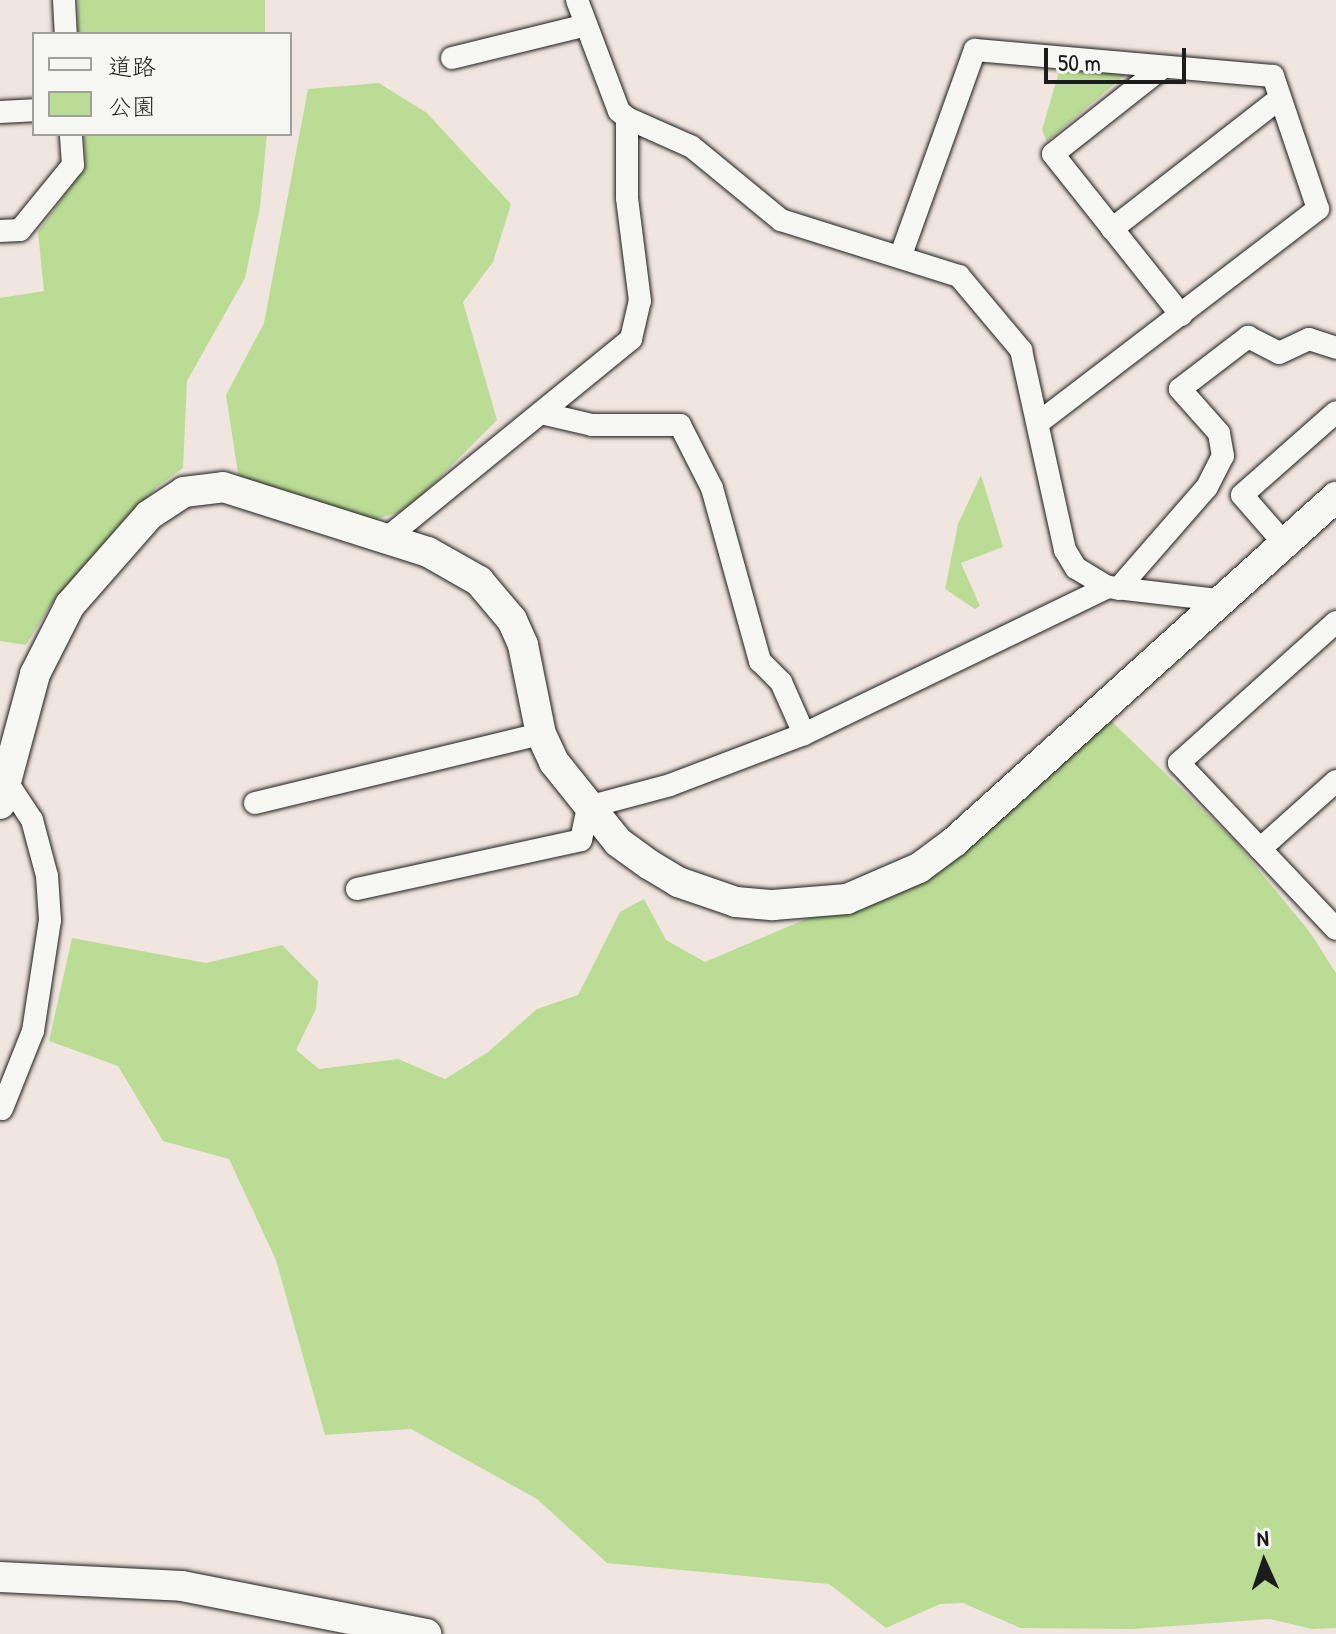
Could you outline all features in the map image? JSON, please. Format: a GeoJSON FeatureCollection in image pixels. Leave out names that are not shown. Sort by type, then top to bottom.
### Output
{"type":"FeatureCollection","features":[{"type":"Feature","properties":{"kind":"street"},"geometry":{"type":"LineString","coordinates":[[64,0],[66,32]]}},
{"type":"Feature","properties":{"kind":"street"},"geometry":{"type":"LineString","coordinates":[[577,0],[619,111],[627,118],[692,147],[781,220],[901,255],[959,276],[1016,342],[1039,422],[1065,550],[1076,568],[1113,588],[1219,600]]}},
{"type":"Feature","properties":{"kind":"street"},"geometry":{"type":"LineString","coordinates":[[452,58],[586,25]]}},
{"type":"Feature","properties":{"kind":"street"},"geometry":{"type":"LineString","coordinates":[[901,255],[975,50],[1273,76],[1318,209],[1039,422]]}},
{"type":"Feature","properties":{"kind":"street"},"geometry":{"type":"LineString","coordinates":[[1163,67],[1053,154],[1181,315]]}},
{"type":"Feature","properties":{"kind":"street"},"geometry":{"type":"LineString","coordinates":[[1112,229],[1280,98]]}},
{"type":"Feature","properties":{"kind":"street"},"geometry":{"type":"LineString","coordinates":[[0,112],[32,110]]}},
{"type":"Feature","properties":{"kind":"street"},"geometry":{"type":"LineString","coordinates":[[387,538],[631,339],[637,327],[638,266],[627,198],[627,118]]}},
{"type":"Feature","properties":{"kind":"street"},"geometry":{"type":"LineString","coordinates":[[0,231],[20,230],[73,165],[71,136]]}},
{"type":"Feature","properties":{"kind":"street"},"geometry":{"type":"LineString","coordinates":[[588,807],[670,785],[804,734],[1113,588],[1207,487],[1223,456],[1219,433],[1180,389],[1248,337],[1279,353],[1309,339],[1336,348]]}},
{"type":"Feature","properties":{"kind":"street"},"geometry":{"type":"LineString","coordinates":[[1283,542],[1242,495],[1336,412]]}},
{"type":"Feature","properties":{"kind":"street"},"geometry":{"type":"LineString","coordinates":[[541,413],[592,425],[680,425],[712,488],[760,661],[781,682],[804,734]]}},
{"type":"Feature","properties":{"kind":"street"},"geometry":{"type":"LineString","coordinates":[[2,1109],[33,1031],[50,920],[47,876],[32,820],[3,786],[48,641],[70,605],[149,515],[184,492],[223,487],[387,538],[463,568],[512,620],[523,645],[541,734],[588,807],[618,842],[650,865],[706,894],[773,905],[847,899],[919,868],[954,842],[1336,497]]}},
{"type":"Feature","properties":{"kind":"street"},"geometry":{"type":"LineString","coordinates":[[1336,622],[1179,763],[1336,929]]}},
{"type":"Feature","properties":{"kind":"street"},"geometry":{"type":"LineString","coordinates":[[255,803],[541,734]]}},
{"type":"Feature","properties":{"kind":"street"},"geometry":{"type":"LineString","coordinates":[[1260,849],[1336,781]]}},
{"type":"Feature","properties":{"kind":"street"},"geometry":{"type":"LineString","coordinates":[[357,889],[581,840],[588,807]]}},
{"type":"Feature","properties":{"kind":"street"},"geometry":{"type":"LineString","coordinates":[[0,1577],[182,1586],[426,1634]]}},
{"type":"Feature","properties":{"kind":"green space"},"geometry":{"type":"Polygon","coordinates":[[[78,0],[265,0],[265,32],[78,32],[78,0]]]}},
{"type":"Feature","properties":{"kind":"green space"},"geometry":{"type":"Polygon","coordinates":[[[1063,58],[1137,65],[1047,141],[1042,130],[1063,58]]]}},
{"type":"Feature","properties":{"kind":"green space"},"geometry":{"type":"Polygon","coordinates":[[[379,83],[427,113],[511,204],[493,262],[463,302],[497,420],[407,510],[370,521],[239,480],[226,395],[264,323],[308,89],[379,83]]]}},
{"type":"Feature","properties":{"kind":"green space"},"geometry":{"type":"Polygon","coordinates":[[[84,136],[267,136],[260,207],[245,278],[187,381],[183,468],[157,487],[56,597],[26,645],[0,641],[0,298],[44,291],[38,232],[86,165],[84,136]]]}},
{"type":"Feature","properties":{"kind":"green space"},"geometry":{"type":"Polygon","coordinates":[[[981,475],[1003,547],[961,563],[980,606],[975,609],[945,589],[958,524],[981,475]]]}},
{"type":"Feature","properties":{"kind":"green space"},"geometry":{"type":"Polygon","coordinates":[[[1102,712],[1233,839],[1309,931],[1336,973],[1336,1628],[1312,1629],[1270,1619],[1132,1629],[1020,1628],[963,1603],[940,1604],[886,1628],[829,1584],[607,1563],[537,1499],[411,1429],[325,1435],[276,1260],[229,1159],[163,1141],[118,1066],[49,1041],[72,938],[206,963],[282,945],[318,981],[316,1009],[296,1050],[319,1069],[398,1059],[445,1079],[488,1052],[537,1009],[578,995],[620,912],[644,899],[666,940],[705,962],[874,890],[1102,712]]]}}]}
